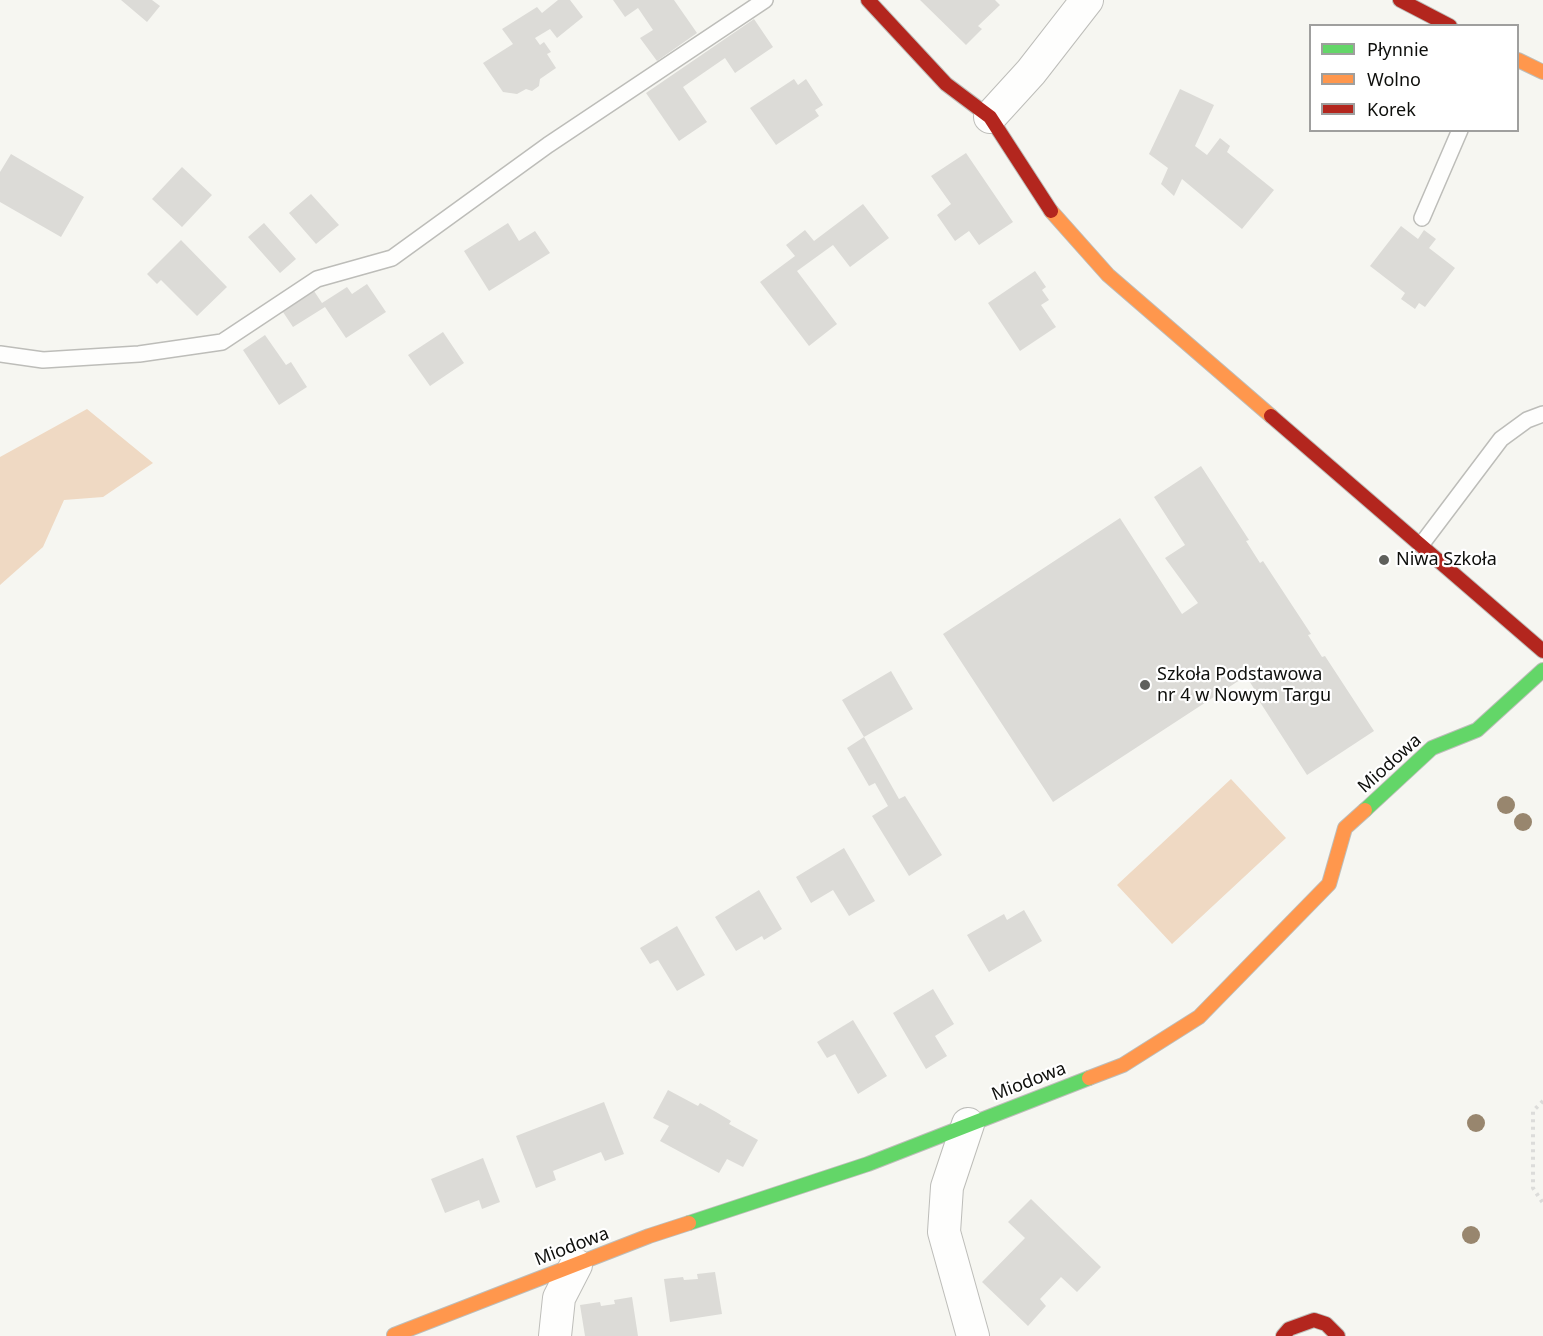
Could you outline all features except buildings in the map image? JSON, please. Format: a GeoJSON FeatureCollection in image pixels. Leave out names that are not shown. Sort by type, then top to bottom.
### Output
{"type":"FeatureCollection","features":[{"type":"Feature","properties":{"kind":"street"},"geometry":{"type":"LineString","coordinates":[[868,0],[946,84],[990,117],[1055,217],[1108,275],[1543,651]]}},
{"type":"Feature","properties":{"kind":"street"},"geometry":{"type":"LineString","coordinates":[[990,117],[1031,72],[1088,0]]}},
{"type":"Feature","properties":{"kind":"street"},"geometry":{"type":"LineString","coordinates":[[1400,0],[1446,24]]}},
{"type":"Feature","properties":{"kind":"street"},"geometry":{"type":"LineString","coordinates":[[1519,60],[1543,72]]}},
{"type":"Feature","properties":{"kind":"street","name":"Miodowa"},"geometry":{"type":"LineString","coordinates":[[394,1335],[670,1229],[868,1164],[1124,1065],[1198,1017],[1329,884],[1345,828],[1432,748],[1477,730],[1543,670]]}},
{"type":"Feature","properties":{"kind":"street"},"geometry":{"type":"LineString","coordinates":[[968,1124],[947,1187],[944,1232],[973,1336]]}},
{"type":"Feature","properties":{"kind":"street"},"geometry":{"type":"LineString","coordinates":[[555,1336],[559,1298],[576,1265]]}},
{"type":"Feature","properties":{"kind":"street"},"geometry":{"type":"LineString","coordinates":[[1283,1336],[1289,1329],[1314,1320],[1326,1324],[1338,1336]]}},
{"type":"Feature","properties":{"kind":"lane"},"geometry":{"type":"LineString","coordinates":[[0,354],[43,360],[140,354],[222,342],[317,279],[392,258],[548,145],[765,0]]}},
{"type":"Feature","properties":{"kind":"lane"},"geometry":{"type":"LineString","coordinates":[[1422,218],[1459,132]]}},
{"type":"Feature","properties":{"kind":"lane"},"geometry":{"type":"LineString","coordinates":[[1421,545],[1501,439],[1527,420],[1543,414]]}},
{"type":"Feature","properties":{"kind":"path"},"geometry":{"type":"LineString","coordinates":[[1543,1101],[1533,1111],[1533,1188],[1543,1203]]}},
{"type":"Feature","properties":{"kind":"shaded area"},"geometry":{"type":"Polygon","coordinates":[[[87,409],[153,463],[103,497],[64,500],[43,547],[0,585],[0,457],[87,409]]]}},
{"type":"Feature","properties":{"kind":"shaded area"},"geometry":{"type":"Polygon","coordinates":[[[1231,779],[1286,838],[1172,944],[1117,885],[1231,779]]]}},
{"type":"Feature","properties":{"kind":"traffic: fast"},"geometry":{"type":"LineString","coordinates":[[1365,810],[1432,748],[1477,730],[1543,670]]}},
{"type":"Feature","properties":{"kind":"traffic: fast"},"geometry":{"type":"LineString","coordinates":[[689,1223],[868,1164],[1089,1078]]}},
{"type":"Feature","properties":{"kind":"traffic: slow"},"geometry":{"type":"LineString","coordinates":[[1519,60],[1543,72]]}},
{"type":"Feature","properties":{"kind":"traffic: slow"},"geometry":{"type":"LineString","coordinates":[[1051,211],[1108,275],[1271,416]]}},
{"type":"Feature","properties":{"kind":"traffic: slow"},"geometry":{"type":"LineString","coordinates":[[1089,1078],[1123,1065],[1199,1017],[1329,884],[1345,828],[1365,810]]}},
{"type":"Feature","properties":{"kind":"traffic: slow"},"geometry":{"type":"LineString","coordinates":[[394,1335],[649,1236],[689,1223]]}},
{"type":"Feature","properties":{"kind":"traffic: jam"},"geometry":{"type":"LineString","coordinates":[[868,0],[946,84],[990,117],[1051,211]]}},
{"type":"Feature","properties":{"kind":"traffic: jam"},"geometry":{"type":"LineString","coordinates":[[1400,0],[1446,24]]}},
{"type":"Feature","properties":{"kind":"traffic: jam"},"geometry":{"type":"LineString","coordinates":[[1271,416],[1543,651]]}},
{"type":"Feature","properties":{"kind":"traffic: jam"},"geometry":{"type":"LineString","coordinates":[[1283,1336],[1289,1329],[1314,1320],[1326,1324],[1338,1336]]}},
{"type":"Feature","properties":{"kind":"place","name":"Niwa Szkoła"},"geometry":{"type":"Point","coordinates":[1384,560]}},
{"type":"Feature","properties":{"kind":"place","name":"Szkoła Podstawowa nr 4 w Nowym Targu"},"geometry":{"type":"Point","coordinates":[1145,685]}}]}
